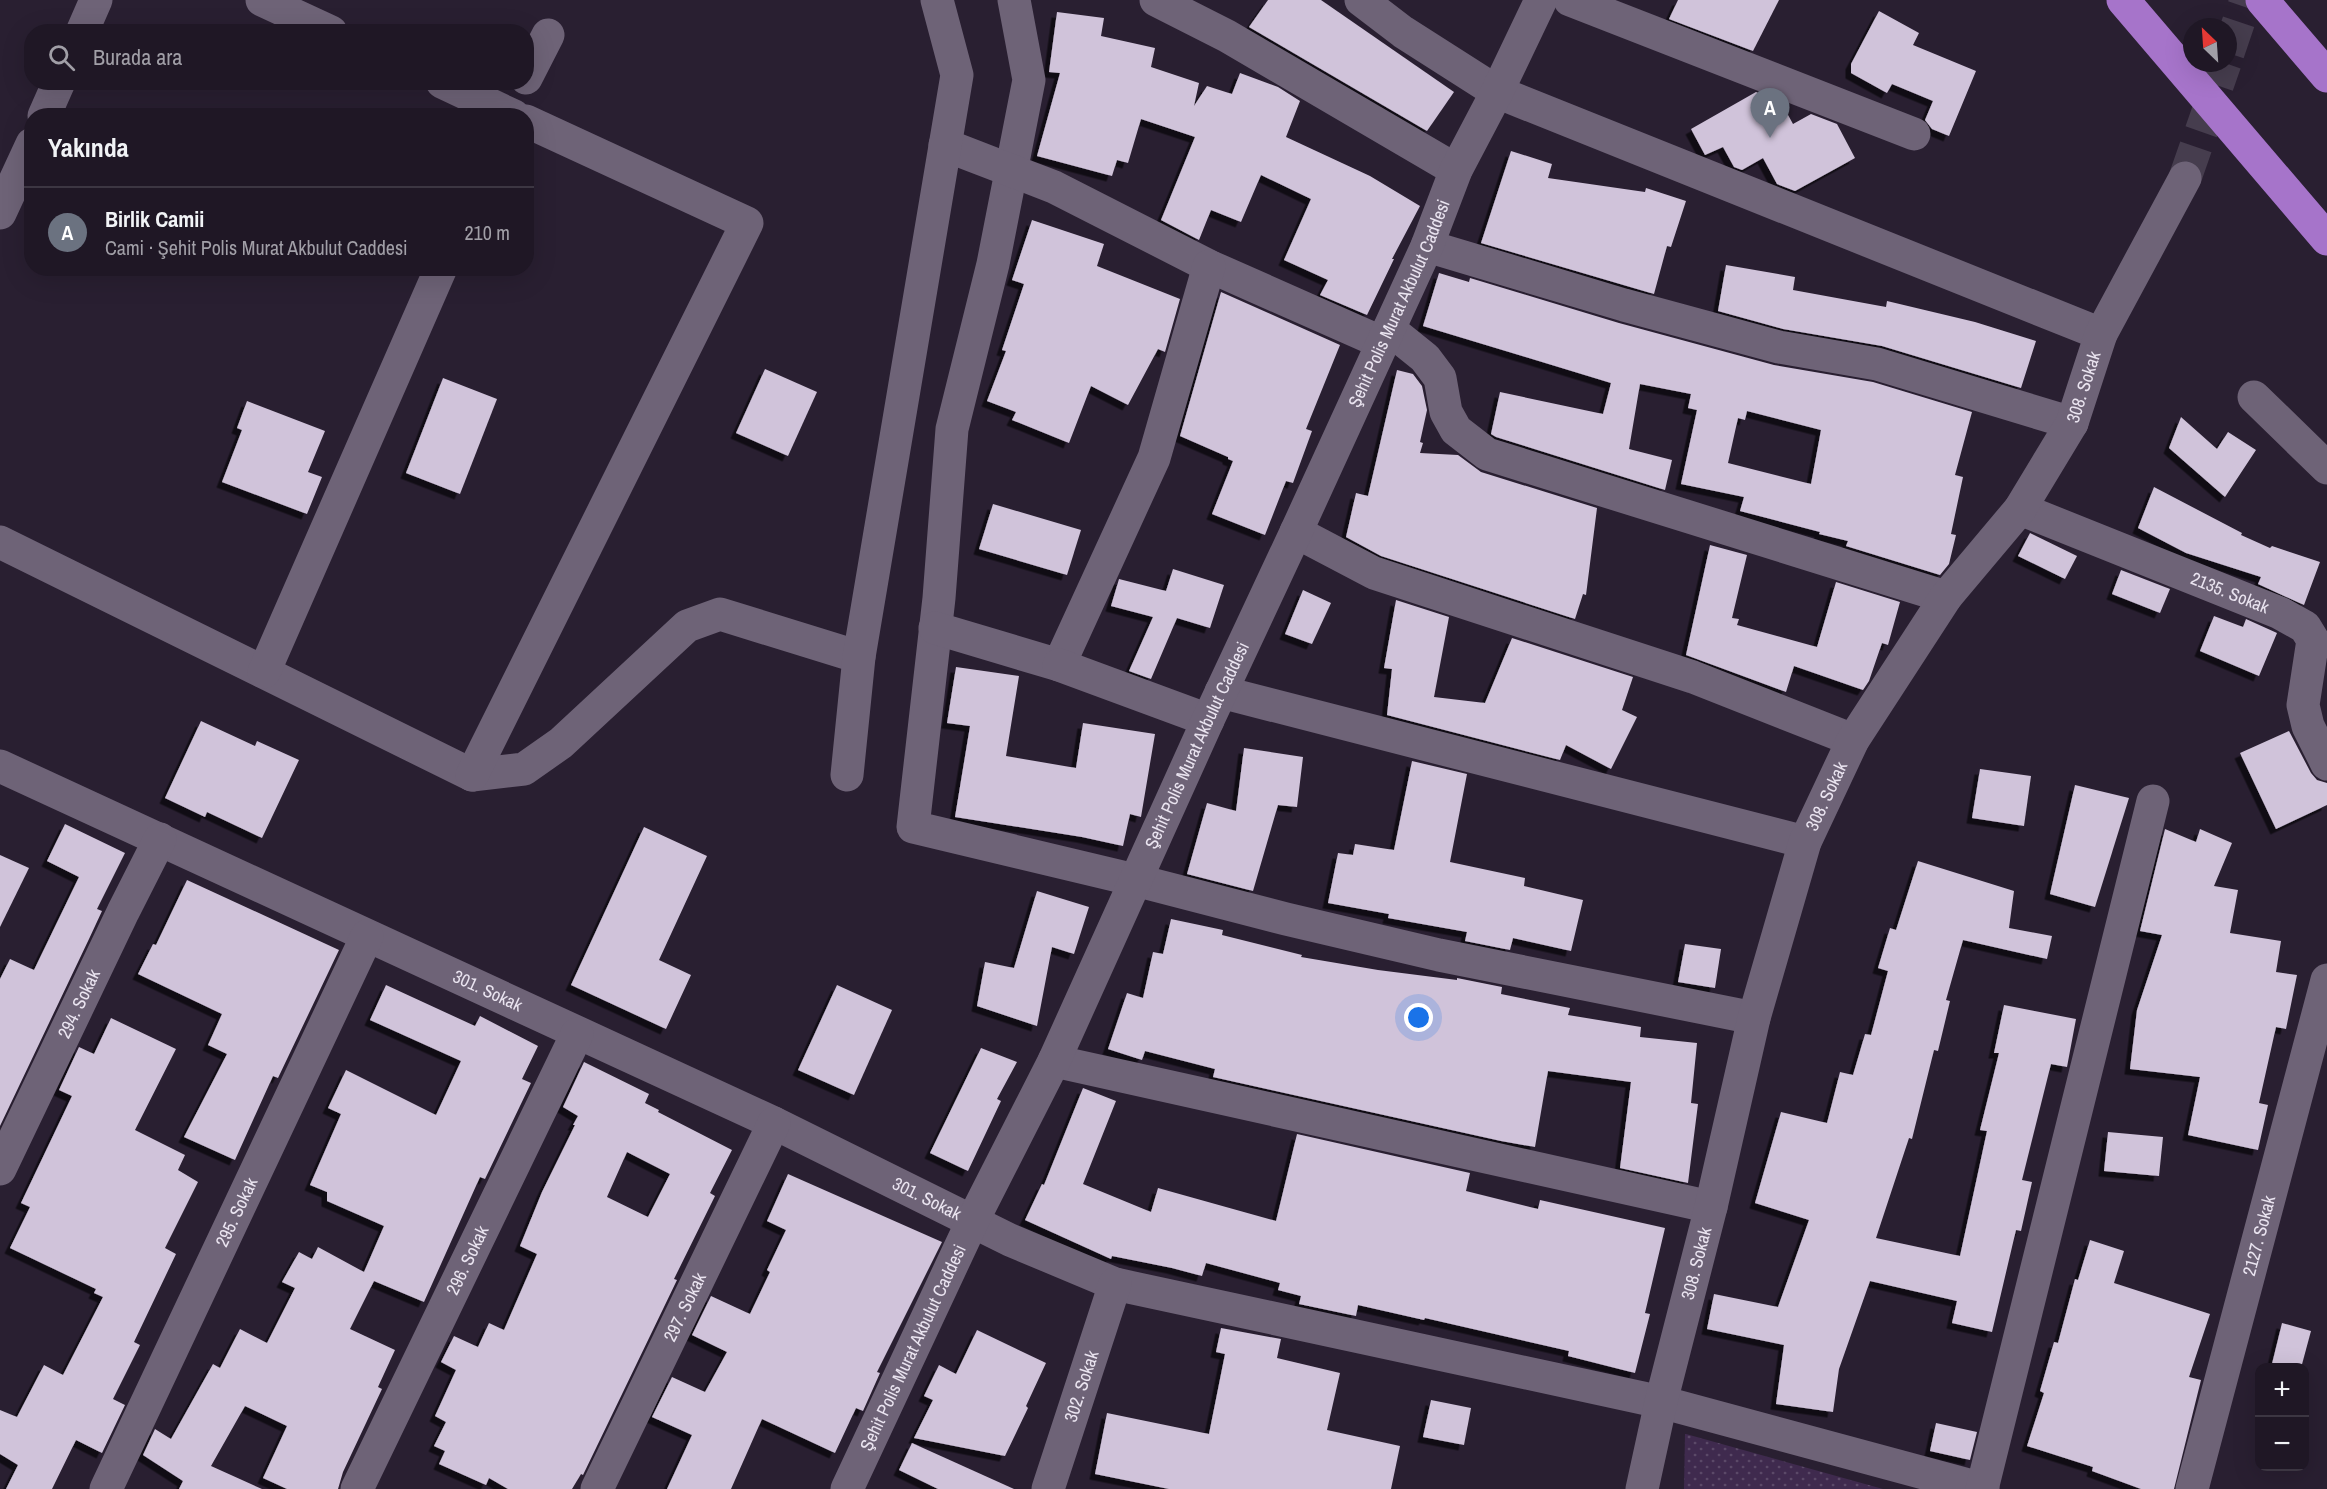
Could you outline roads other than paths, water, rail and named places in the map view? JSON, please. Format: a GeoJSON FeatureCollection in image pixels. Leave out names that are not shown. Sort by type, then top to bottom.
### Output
{"type":"FeatureCollection","features":[{"type":"Feature","properties":{"kind":"highway"},"geometry":{"type":"LineString","coordinates":[[2123,0],[2327,238]]}},
{"type":"Feature","properties":{"kind":"highway"},"geometry":{"type":"LineString","coordinates":[[2262,0],[2327,76]]}},
{"type":"Feature","properties":{"kind":"street"},"geometry":{"type":"LineString","coordinates":[[86,24],[96,0]]}},
{"type":"Feature","properties":{"kind":"street"},"geometry":{"type":"LineString","coordinates":[[262,0],[314,24]]}},
{"type":"Feature","properties":{"kind":"street"},"geometry":{"type":"LineString","coordinates":[[847,775],[859,657],[957,75],[937,0]]}},
{"type":"Feature","properties":{"kind":"street"},"geometry":{"type":"LineString","coordinates":[[1014,0],[1029,80],[993,264],[952,429],[935,628],[913,827],[1439,955],[1754,1018]]}},
{"type":"Feature","properties":{"kind":"street"},"geometry":{"type":"LineString","coordinates":[[1156,0],[1227,36],[1456,170]]}},
{"type":"Feature","properties":{"kind":"street"},"geometry":{"type":"LineString","coordinates":[[1361,0],[1403,32],[1497,92],[2101,334]]}},
{"type":"Feature","properties":{"kind":"street","name":"Şehit Polis Murat Akbulut Caddesi"},"geometry":{"type":"LineString","coordinates":[[847,1489],[972,1222],[1053,1061],[1427,246],[1456,170],[1541,0]]}},
{"type":"Feature","properties":{"kind":"street"},"geometry":{"type":"LineString","coordinates":[[1570,0],[1914,134]]}},
{"type":"Feature","properties":{"kind":"street"},"geometry":{"type":"LineString","coordinates":[[534,62],[548,35]]}},
{"type":"Feature","properties":{"kind":"street"},"geometry":{"type":"LineString","coordinates":[[48,108],[55,90]]}},
{"type":"Feature","properties":{"kind":"street"},"geometry":{"type":"LineString","coordinates":[[459,90],[498,108]]}},
{"type":"Feature","properties":{"kind":"street"},"geometry":{"type":"LineString","coordinates":[[517,108],[522,90]]}},
{"type":"Feature","properties":{"kind":"street"},"geometry":{"type":"LineString","coordinates":[[472,775],[747,223],[534,125]]}},
{"type":"Feature","properties":{"kind":"street"},"geometry":{"type":"LineString","coordinates":[[945,145],[1054,187],[1209,266],[1386,336],[1425,358],[1440,378],[1446,412],[1456,430],[1487,454],[1946,597]]}},
{"type":"Feature","properties":{"kind":"street"},"geometry":{"type":"LineString","coordinates":[[0,213],[24,161]]}},
{"type":"Feature","properties":{"kind":"street","name":"308. Sokak"},"geometry":{"type":"LineString","coordinates":[[1642,1489],[1661,1402],[1711,1208],[1754,1018],[1805,842],[1853,740],[1946,597],[2020,509],[2072,423],[2101,334],[2185,178]]}},
{"type":"Feature","properties":{"kind":"street"},"geometry":{"type":"LineString","coordinates":[[1427,246],[1624,305],[1779,347],[1877,364],[2072,423]]}},
{"type":"Feature","properties":{"kind":"street"},"geometry":{"type":"LineString","coordinates":[[1059,665],[1154,458],[1209,266]]}},
{"type":"Feature","properties":{"kind":"street"},"geometry":{"type":"LineString","coordinates":[[264,672],[437,276]]}},
{"type":"Feature","properties":{"kind":"street"},"geometry":{"type":"LineString","coordinates":[[2254,397],[2327,468]]}},
{"type":"Feature","properties":{"kind":"street","name":"2135. Sokak"},"geometry":{"type":"LineString","coordinates":[[2020,509],[2280,613],[2305,627],[2320,639],[2303,705],[2308,726],[2327,764]]}},
{"type":"Feature","properties":{"kind":"street"},"geometry":{"type":"LineString","coordinates":[[1296,532],[1374,573],[1693,677],[1853,740]]}},
{"type":"Feature","properties":{"kind":"street"},"geometry":{"type":"LineString","coordinates":[[0,542],[472,775],[524,769],[561,743],[687,626],[720,614],[859,657]]}},
{"type":"Feature","properties":{"kind":"street"},"geometry":{"type":"LineString","coordinates":[[935,628],[1059,665],[1214,706],[1805,842]]}},
{"type":"Feature","properties":{"kind":"street","name":"301. Sokak"},"geometry":{"type":"LineString","coordinates":[[0,766],[774,1123],[972,1222],[1115,1284],[1661,1402],[1982,1489]]}},
{"type":"Feature","properties":{"kind":"street"},"geometry":{"type":"LineString","coordinates":[[1982,1489],[2153,801]]}},
{"type":"Feature","properties":{"kind":"street","name":"294. Sokak"},"geometry":{"type":"LineString","coordinates":[[0,1169],[160,839]]}},
{"type":"Feature","properties":{"kind":"street","name":"295. Sokak"},"geometry":{"type":"LineString","coordinates":[[106,1489],[367,936]]}},
{"type":"Feature","properties":{"kind":"street","name":"2127. Sokak"},"geometry":{"type":"LineString","coordinates":[[2192,1489],[2327,980]]}},
{"type":"Feature","properties":{"kind":"street","name":"296. Sokak"},"geometry":{"type":"LineString","coordinates":[[357,1489],[577,1034]]}},
{"type":"Feature","properties":{"kind":"street"},"geometry":{"type":"LineString","coordinates":[[1053,1061],[1711,1208]]}},
{"type":"Feature","properties":{"kind":"street","name":"297. Sokak"},"geometry":{"type":"LineString","coordinates":[[597,1489],[774,1123]]}},
{"type":"Feature","properties":{"kind":"street","name":"302. Sokak"},"geometry":{"type":"LineString","coordinates":[[1048,1489],[1115,1284]]}},
{"type":"Feature","properties":{"kind":"tunnel"},"geometry":{"type":"LineString","coordinates":[[2237,26],[2246,0]]}},
{"type":"Feature","properties":{"kind":"tunnel"},"geometry":{"type":"LineString","coordinates":[[2185,178],[2222,72]]}},
{"type":"Feature","properties":{"kind":"place","name":"Birlik Camii"},"geometry":{"type":"Point","coordinates":[1770,138]}}]}
